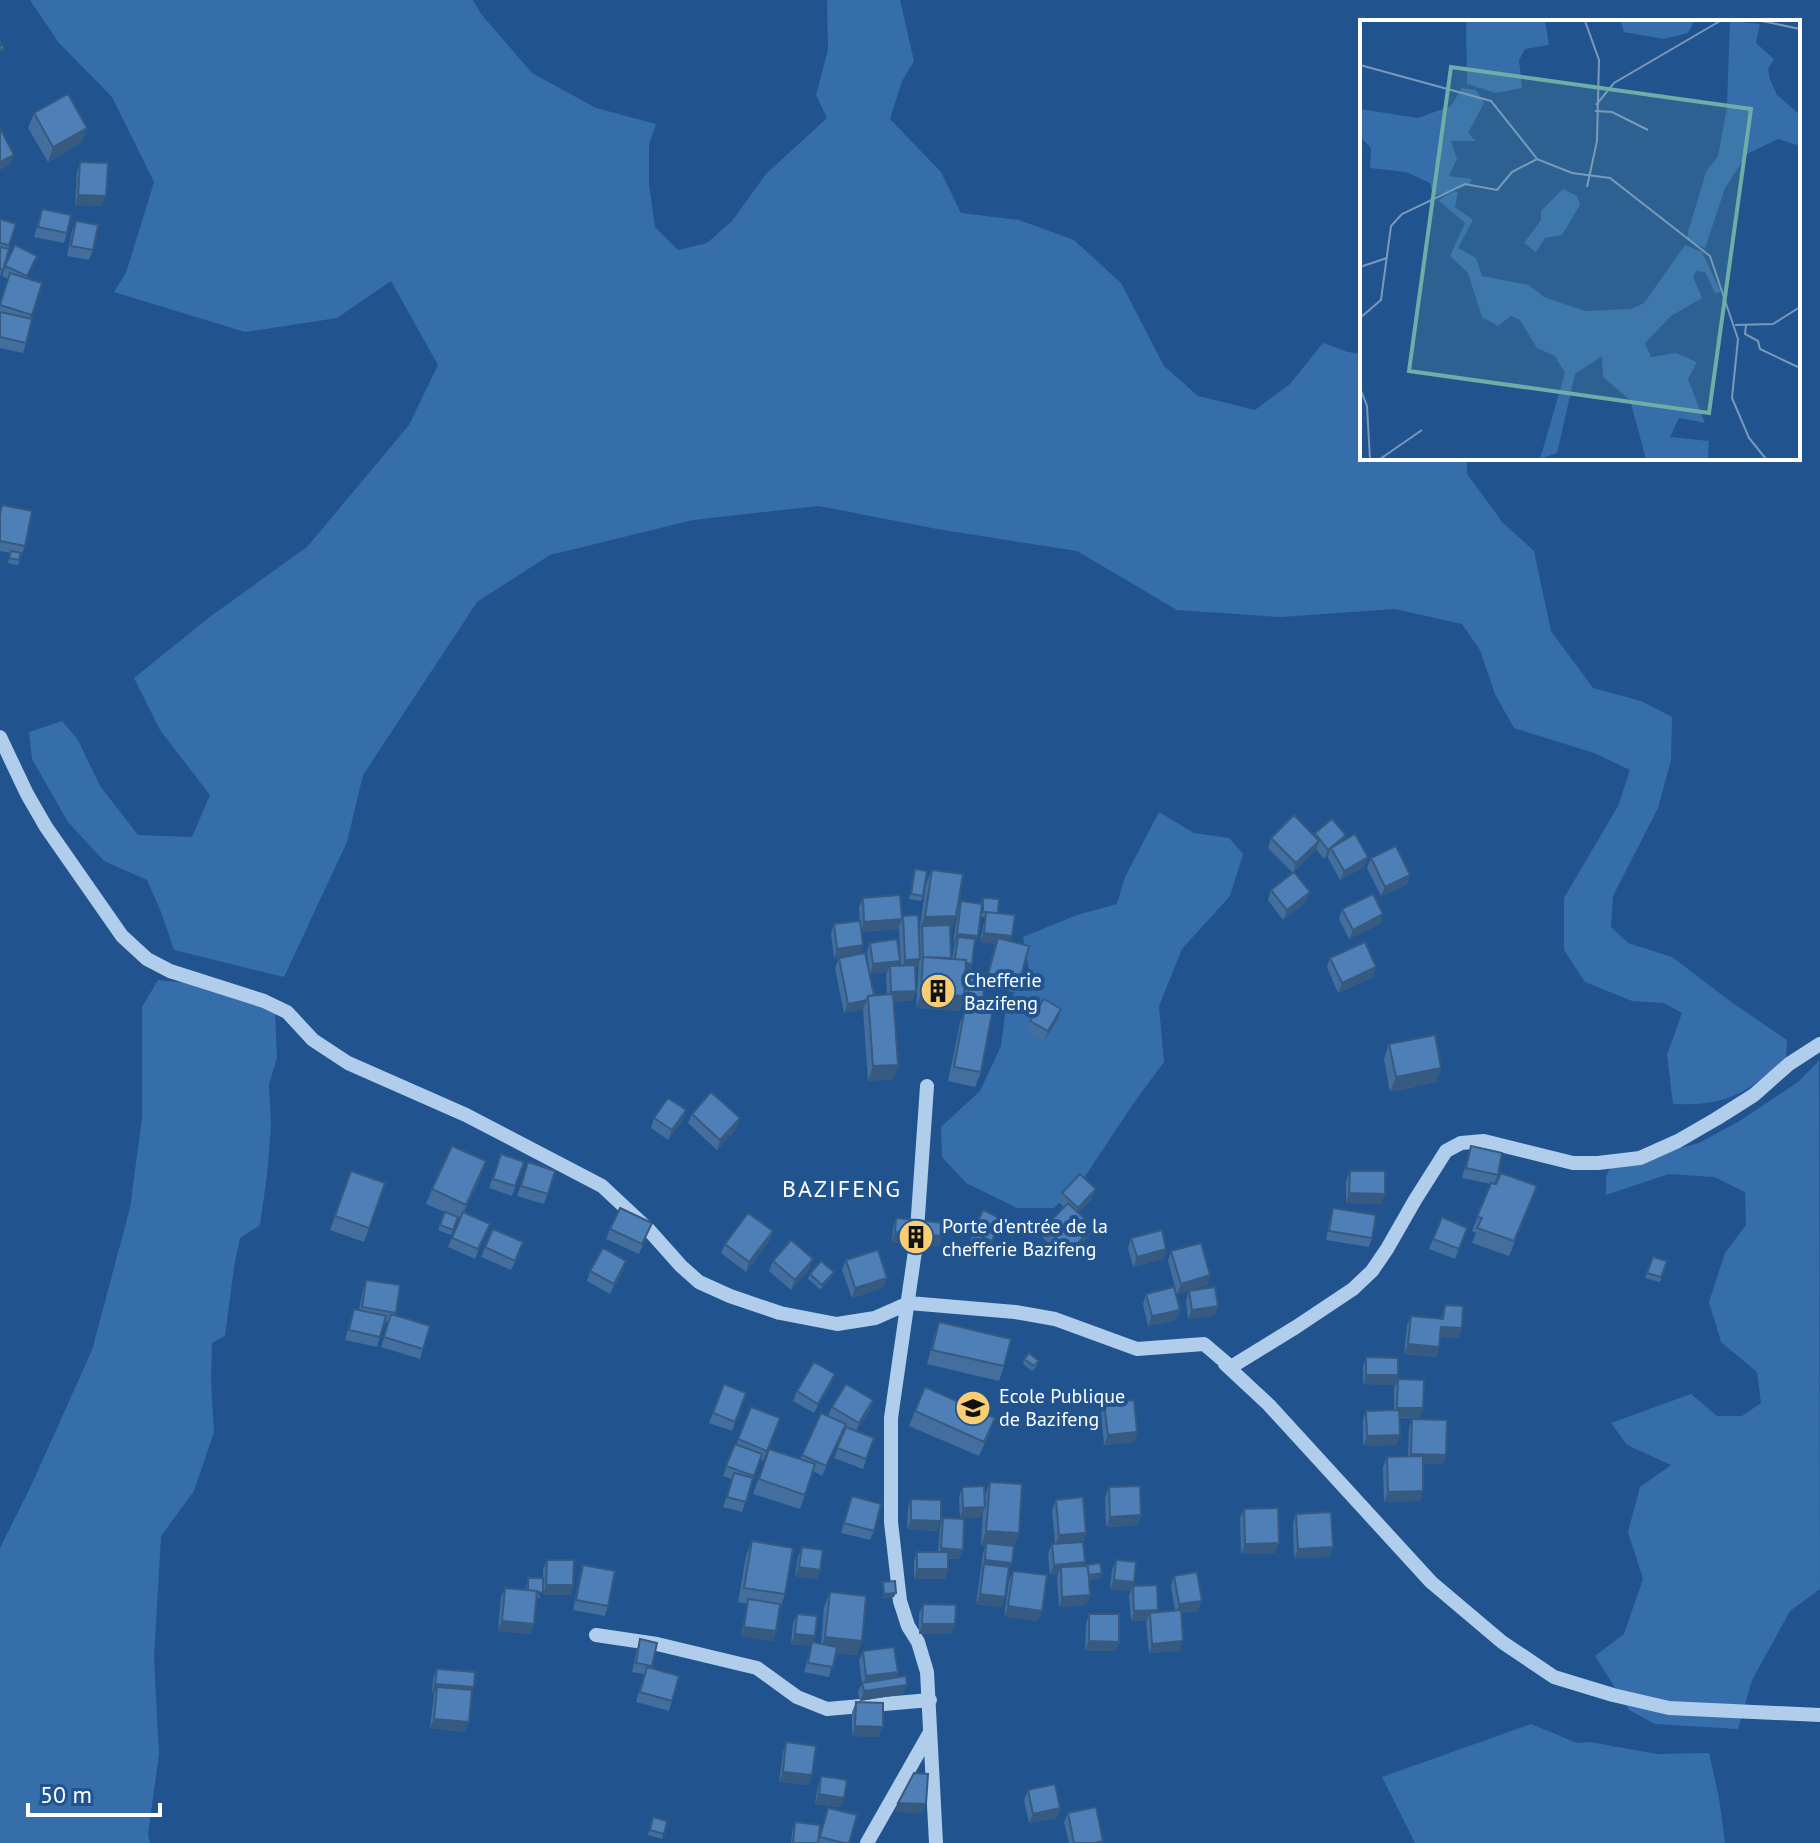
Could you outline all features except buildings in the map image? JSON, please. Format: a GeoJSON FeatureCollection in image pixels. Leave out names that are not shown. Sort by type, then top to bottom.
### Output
{"type":"FeatureCollection","features":[{"type":"Feature","properties":{"kind":"street"},"geometry":{"type":"LineString","coordinates":[[0,737],[46,827],[122,936],[147,959],[170,971],[264,1001],[287,1012],[313,1040],[348,1063],[466,1115],[602,1186],[699,1282],[780,1313],[837,1324],[875,1318],[909,1303],[1015,1312],[1055,1319],[1137,1349],[1204,1344],[1231,1367],[1353,1289],[1372,1271],[1446,1151],[1461,1143],[1484,1141],[1573,1163],[1640,1158],[1678,1141],[1754,1095],[1789,1064],[1820,1044]]}},
{"type":"Feature","properties":{"kind":"street"},"geometry":{"type":"LineString","coordinates":[[927,1086],[909,1303],[891,1418],[891,1522],[900,1601],[927,1672],[936,1843]]}},
{"type":"Feature","properties":{"kind":"street"},"geometry":{"type":"LineString","coordinates":[[1204,1344],[1269,1405],[1431,1582],[1502,1642],[1554,1677],[1669,1708],[1820,1715]]}},
{"type":"Feature","properties":{"kind":"street"},"geometry":{"type":"LineString","coordinates":[[596,1635],[657,1644],[757,1668],[797,1697],[827,1709],[930,1700]]}},
{"type":"Feature","properties":{"kind":"street"},"geometry":{"type":"LineString","coordinates":[[867,1843],[929,1733]]}},
{"type":"Feature","properties":{"kind":"shaded area"},"geometry":{"type":"Polygon","coordinates":[[[30,0],[473,0],[481,14],[532,73],[596,108],[656,124],[649,145],[649,184],[655,227],[678,250],[707,243],[732,221],[766,174],[827,118],[816,95],[828,50],[827,0],[900,0],[914,61],[902,81],[890,119],[941,172],[961,213],[1019,220],[1074,240],[1121,283],[1164,366],[1198,396],[1255,410],[1290,384],[1323,343],[1360,354],[1360,460],[1467,460],[1467,474],[1503,523],[1534,551],[1551,631],[1593,688],[1641,701],[1672,717],[1671,760],[1658,808],[1613,896],[1611,927],[1628,943],[1672,957],[1787,1040],[1786,1057],[1748,1089],[1735,1095],[1708,1103],[1673,1104],[1667,1055],[1682,1013],[1664,1003],[1632,1001],[1585,982],[1564,950],[1564,898],[1618,806],[1630,770],[1594,753],[1514,728],[1495,694],[1480,650],[1462,624],[1395,609],[1281,617],[1177,610],[1077,551],[819,506],[693,520],[550,555],[477,602],[363,775],[347,842],[284,977],[174,950],[147,880],[104,861],[68,822],[32,759],[29,732],[62,721],[78,740],[100,786],[138,835],[192,837],[210,795],[160,730],[134,678],[211,616],[307,547],[409,425],[438,365],[391,281],[337,318],[245,332],[114,292],[126,273],[154,182],[112,97],[59,43],[30,0]]]}},
{"type":"Feature","properties":{"kind":"shaded area"},"geometry":{"type":"Polygon","coordinates":[[[1159,812],[1194,833],[1229,838],[1243,854],[1230,896],[1182,949],[1159,1006],[1164,1062],[1080,1184],[1054,1208],[1017,1208],[966,1183],[942,1157],[941,1127],[980,1091],[1001,1046],[1006,1007],[1029,970],[1023,937],[1077,915],[1117,904],[1125,877],[1159,812]]]}},
{"type":"Feature","properties":{"kind":"shaded area"},"geometry":{"type":"Polygon","coordinates":[[[158,980],[188,983],[275,1012],[277,1058],[269,1084],[271,1127],[260,1225],[240,1238],[225,1336],[212,1343],[214,1432],[194,1491],[161,1536],[154,1659],[159,1754],[148,1835],[150,1843],[0,1843],[0,1548],[92,1350],[130,1208],[142,1118],[142,1007],[158,980]]]}},
{"type":"Feature","properties":{"kind":"shaded area"},"geometry":{"type":"Polygon","coordinates":[[[1819,1061],[1820,1589],[1790,1611],[1752,1680],[1738,1729],[1655,1724],[1629,1710],[1595,1656],[1624,1634],[1643,1579],[1628,1532],[1640,1487],[1671,1465],[1627,1445],[1611,1423],[1691,1394],[1717,1416],[1742,1416],[1761,1403],[1757,1372],[1721,1342],[1709,1302],[1725,1253],[1746,1225],[1745,1192],[1714,1177],[1669,1174],[1606,1195],[1606,1177],[1614,1159],[1647,1157],[1699,1143],[1738,1122],[1798,1082],[1819,1061]]]}},
{"type":"Feature","properties":{"kind":"shaded area"},"geometry":{"type":"Polygon","coordinates":[[[1531,1724],[1577,1743],[1590,1742],[1657,1754],[1709,1753],[1725,1843],[1415,1843],[1382,1777],[1531,1724]]]}},
{"type":"Feature","properties":{"kind":"place","name":"Chefferie Bazifeng"},"geometry":{"type":"Point","coordinates":[938,991]}},
{"type":"Feature","properties":{"kind":"place","name":"Porte d'entrée de la chefferie Bazifeng"},"geometry":{"type":"Point","coordinates":[916,1237]}},
{"type":"Feature","properties":{"kind":"place","name":"Ecole Publique de Bazifeng"},"geometry":{"type":"Point","coordinates":[973,1408]}},
{"type":"Feature","properties":{"kind":"district","name":"BAZIFENG"},"geometry":{"type":"Point","coordinates":[842,1189]}}]}
